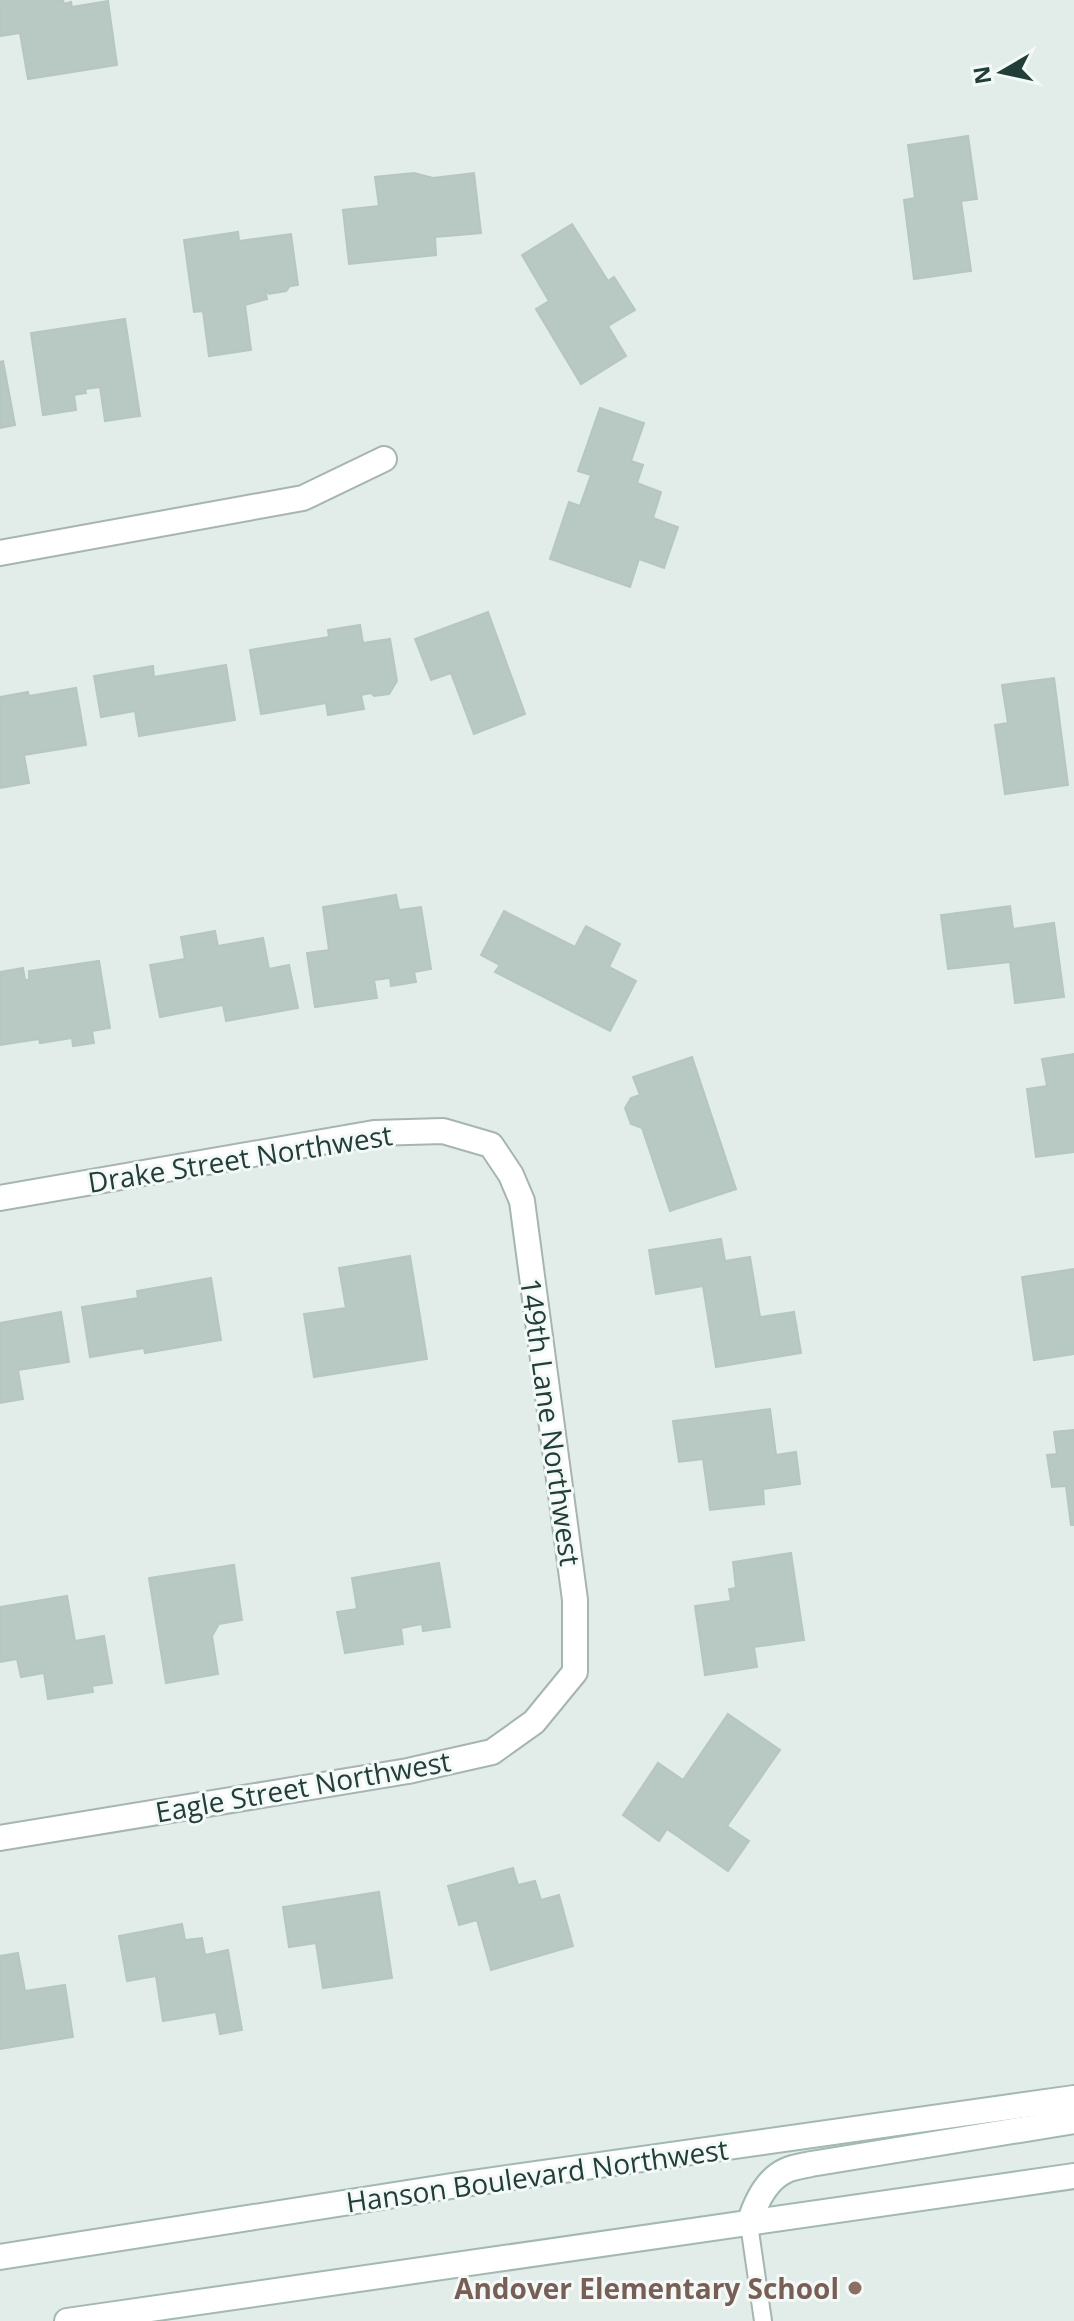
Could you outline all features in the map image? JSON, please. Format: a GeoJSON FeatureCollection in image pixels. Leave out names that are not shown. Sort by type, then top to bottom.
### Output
{"type":"FeatureCollection","features":[{"type":"Feature","properties":{"kind":"main road"},"geometry":{"type":"LineString","coordinates":[[0,553],[303,498],[384,459]]}},
{"type":"Feature","properties":{"kind":"main road","name":"Drake Street Northwest"},"geometry":{"type":"LineString","coordinates":[[0,1198],[374,1133],[443,1131],[491,1145],[511,1175]]}},
{"type":"Feature","properties":{"kind":"main road","name":"149th Lane Northwest"},"geometry":{"type":"LineString","coordinates":[[511,1175],[522,1201],[575,1600],[575,1672]]}},
{"type":"Feature","properties":{"kind":"main road","name":"Eagle Street Northwest"},"geometry":{"type":"LineString","coordinates":[[0,1838],[408,1771],[492,1752],[534,1722],[575,1672]]}},
{"type":"Feature","properties":{"kind":"main road","name":"Hanson Boulevard Northwest"},"geometry":{"type":"LineString","coordinates":[[0,2257],[458,2185],[1074,2098]]}},
{"type":"Feature","properties":{"kind":"main road"},"geometry":{"type":"LineString","coordinates":[[749,2224],[758,2199],[785,2171],[811,2164],[1074,2121]]}},
{"type":"Feature","properties":{"kind":"main road"},"geometry":{"type":"LineString","coordinates":[[67,2321],[1074,2176]]}},
{"type":"Feature","properties":{"kind":"lane"},"geometry":{"type":"LineString","coordinates":[[749,2224],[763,2321]]}},
{"type":"Feature","properties":{"kind":"building"},"geometry":{"type":"Polygon","coordinates":[[[0,0],[63,0],[64,4],[71,2],[72,7],[108,1],[117,65],[28,79],[20,33],[0,36],[0,0]]]}},
{"type":"Feature","properties":{"kind":"building"},"geometry":{"type":"Polygon","coordinates":[[[968,136],[977,199],[961,201],[971,271],[914,279],[904,200],[915,198],[908,145],[968,136]]]}},
{"type":"Feature","properties":{"kind":"building"},"geometry":{"type":"Polygon","coordinates":[[[414,173],[433,178],[474,173],[481,233],[435,237],[436,255],[349,264],[343,210],[379,206],[375,177],[414,173]]]}},
{"type":"Feature","properties":{"kind":"building"},"geometry":{"type":"Polygon","coordinates":[[[572,224],[608,281],[614,277],[635,310],[608,326],[626,356],[581,384],[536,309],[549,301],[522,255],[572,224]]]}},
{"type":"Feature","properties":{"kind":"building"},"geometry":{"type":"Polygon","coordinates":[[[238,232],[239,241],[291,234],[298,285],[269,294],[265,290],[267,299],[245,305],[251,350],[209,356],[203,311],[194,312],[184,240],[238,232]]]}},
{"type":"Feature","properties":{"kind":"building"},"geometry":{"type":"Polygon","coordinates":[[[125,319],[140,416],[105,421],[100,387],[85,389],[86,393],[74,395],[76,410],[43,415],[31,333],[125,319]]]}},
{"type":"Feature","properties":{"kind":"building"},"geometry":{"type":"Polygon","coordinates":[[[3,361],[15,425],[0,428],[0,362],[3,361]]]}},
{"type":"Feature","properties":{"kind":"building"},"geometry":{"type":"Polygon","coordinates":[[[600,408],[644,423],[631,461],[643,465],[637,483],[661,492],[653,518],[678,527],[664,568],[639,559],[630,587],[550,559],[569,502],[580,506],[591,475],[578,471],[600,408]]]}},
{"type":"Feature","properties":{"kind":"building"},"geometry":{"type":"Polygon","coordinates":[[[488,612],[525,714],[474,734],[451,673],[431,680],[415,639],[488,612]]]}},
{"type":"Feature","properties":{"kind":"building"},"geometry":{"type":"Polygon","coordinates":[[[360,625],[363,643],[390,639],[397,681],[389,694],[361,695],[364,709],[328,715],[326,703],[261,714],[250,650],[329,637],[328,630],[360,625]]]}},
{"type":"Feature","properties":{"kind":"building"},"geometry":{"type":"Polygon","coordinates":[[[226,665],[235,720],[139,736],[135,711],[101,717],[94,676],[153,666],[154,677],[226,665]]]}},
{"type":"Feature","properties":{"kind":"building"},"geometry":{"type":"Polygon","coordinates":[[[1054,678],[1068,785],[1005,794],[995,725],[1008,723],[1002,685],[1054,678]]]}},
{"type":"Feature","properties":{"kind":"building"},"geometry":{"type":"Polygon","coordinates":[[[76,688],[86,745],[24,755],[29,783],[0,788],[0,697],[28,692],[29,696],[76,688]]]}},
{"type":"Feature","properties":{"kind":"building"},"geometry":{"type":"Polygon","coordinates":[[[396,895],[399,910],[421,907],[431,969],[414,972],[416,982],[391,986],[390,978],[374,980],[377,998],[315,1007],[307,953],[329,950],[323,907],[396,895]]]}},
{"type":"Feature","properties":{"kind":"building"},"geometry":{"type":"Polygon","coordinates":[[[1010,906],[1013,929],[1054,923],[1064,997],[1015,1003],[1010,962],[948,969],[941,915],[1010,906]]]}},
{"type":"Feature","properties":{"kind":"building"},"geometry":{"type":"Polygon","coordinates":[[[504,911],[575,947],[586,926],[620,944],[609,967],[636,981],[610,1031],[495,972],[500,965],[481,955],[504,911]]]}},
{"type":"Feature","properties":{"kind":"building"},"geometry":{"type":"Polygon","coordinates":[[[215,931],[218,946],[263,938],[269,969],[289,965],[298,1008],[226,1021],[223,1005],[160,1017],[150,965],[185,959],[181,937],[215,931]]]}},
{"type":"Feature","properties":{"kind":"building"},"geometry":{"type":"Polygon","coordinates":[[[99,961],[110,1028],[92,1031],[94,1043],[73,1046],[72,1038],[0,1045],[0,972],[23,968],[25,980],[29,980],[29,971],[99,961]]]}},
{"type":"Feature","properties":{"kind":"building"},"geometry":{"type":"Polygon","coordinates":[[[1074,1054],[1074,1152],[1036,1157],[1027,1089],[1047,1086],[1042,1059],[1074,1054]]]}},
{"type":"Feature","properties":{"kind":"building"},"geometry":{"type":"Polygon","coordinates":[[[692,1057],[736,1189],[670,1211],[642,1128],[631,1124],[625,1108],[631,1098],[640,1095],[633,1077],[692,1057]]]}},
{"type":"Feature","properties":{"kind":"building"},"geometry":{"type":"Polygon","coordinates":[[[721,1239],[725,1261],[750,1257],[760,1317],[794,1312],[801,1353],[716,1367],[703,1286],[656,1294],[649,1250],[721,1239]]]}},
{"type":"Feature","properties":{"kind":"building"},"geometry":{"type":"Polygon","coordinates":[[[410,1256],[427,1359],[314,1377],[304,1314],[346,1308],[339,1268],[410,1256]]]}},
{"type":"Feature","properties":{"kind":"building"},"geometry":{"type":"Polygon","coordinates":[[[1074,1269],[1074,1354],[1034,1360],[1022,1277],[1074,1269]]]}},
{"type":"Feature","properties":{"kind":"building"},"geometry":{"type":"Polygon","coordinates":[[[211,1278],[221,1340],[145,1353],[144,1348],[90,1357],[82,1307],[138,1298],[137,1291],[211,1278]]]}},
{"type":"Feature","properties":{"kind":"building"},"geometry":{"type":"Polygon","coordinates":[[[61,1312],[69,1362],[18,1370],[23,1399],[0,1403],[0,1323],[61,1312]]]}},
{"type":"Feature","properties":{"kind":"building"},"geometry":{"type":"Polygon","coordinates":[[[770,1409],[776,1455],[796,1452],[800,1484],[763,1489],[764,1504],[710,1510],[703,1459],[679,1462],[673,1421],[770,1409]]]}},
{"type":"Feature","properties":{"kind":"building"},"geometry":{"type":"Polygon","coordinates":[[[1074,1430],[1074,1525],[1071,1525],[1066,1486],[1052,1487],[1047,1455],[1057,1454],[1054,1432],[1074,1430]]]}},
{"type":"Feature","properties":{"kind":"building"},"geometry":{"type":"Polygon","coordinates":[[[791,1553],[804,1640],[754,1647],[757,1667],[705,1675],[695,1606],[731,1601],[729,1589],[736,1588],[733,1562],[791,1553]]]}},
{"type":"Feature","properties":{"kind":"building"},"geometry":{"type":"Polygon","coordinates":[[[439,1563],[450,1627],[423,1631],[422,1624],[401,1628],[403,1644],[345,1653],[337,1612],[357,1609],[352,1578],[439,1563]]]}},
{"type":"Feature","properties":{"kind":"building"},"geometry":{"type":"Polygon","coordinates":[[[234,1565],[242,1620],[219,1624],[212,1636],[218,1674],[166,1683],[149,1578],[234,1565]]]}},
{"type":"Feature","properties":{"kind":"building"},"geometry":{"type":"Polygon","coordinates":[[[67,1596],[75,1641],[104,1636],[112,1683],[92,1686],[93,1692],[48,1699],[44,1673],[21,1677],[17,1659],[0,1662],[0,1607],[67,1596]]]}},
{"type":"Feature","properties":{"kind":"building"},"geometry":{"type":"Polygon","coordinates":[[[728,1714],[780,1750],[727,1826],[749,1841],[728,1871],[667,1829],[659,1841],[623,1815],[658,1763],[683,1780],[728,1714]]]}},
{"type":"Feature","properties":{"kind":"building"},"geometry":{"type":"Polygon","coordinates":[[[513,1868],[518,1885],[535,1881],[541,1900],[559,1895],[573,1946],[491,1970],[477,1920],[459,1925],[448,1886],[513,1868]]]}},
{"type":"Feature","properties":{"kind":"building"},"geometry":{"type":"Polygon","coordinates":[[[379,1892],[392,1978],[323,1988],[316,1943],[289,1947],[283,1907],[379,1892]]]}},
{"type":"Feature","properties":{"kind":"building"},"geometry":{"type":"Polygon","coordinates":[[[182,1924],[185,1940],[202,1938],[205,1955],[228,1950],[242,2030],[220,2034],[216,2012],[163,2021],[156,1976],[127,1981],[119,1936],[182,1924]]]}},
{"type":"Feature","properties":{"kind":"building"},"geometry":{"type":"Polygon","coordinates":[[[18,1953],[25,1991],[65,1985],[73,2037],[0,2049],[0,1956],[18,1953]]]}},
{"type":"Feature","properties":{"kind":"place","name":"Andover Elementary School"},"geometry":{"type":"Point","coordinates":[855,2288]}}]}
